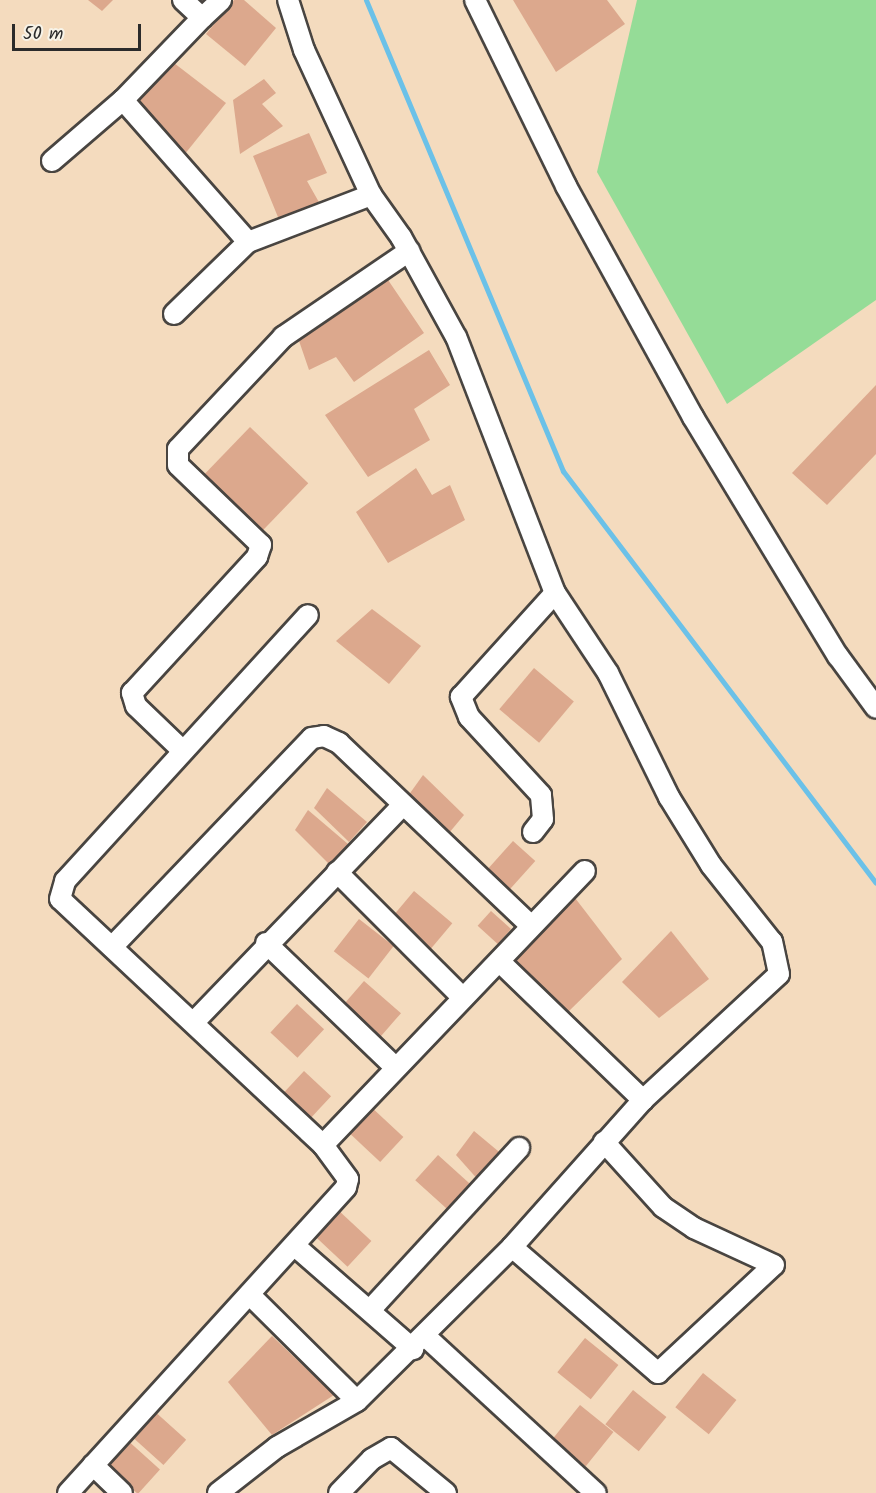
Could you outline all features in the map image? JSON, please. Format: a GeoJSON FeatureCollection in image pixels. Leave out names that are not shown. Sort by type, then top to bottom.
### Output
{"type":"FeatureCollection","features":[{"type":"Feature","properties":{"kind":"street"},"geometry":{"type":"LineString","coordinates":[[183,0],[202,18]]}},
{"type":"Feature","properties":{"kind":"street"},"geometry":{"type":"LineString","coordinates":[[52,162],[123,100],[221,0]]}},
{"type":"Feature","properties":{"kind":"street"},"geometry":{"type":"LineString","coordinates":[[218,1493],[277,1447],[357,1401],[419,1342],[512,1247],[644,1100],[779,974],[779,958],[705,855],[608,673],[555,593],[456,337],[409,250],[371,195],[304,50],[288,0]]}},
{"type":"Feature","properties":{"kind":"street"},"geometry":{"type":"LineString","coordinates":[[475,0],[566,186],[693,417],[838,656],[876,708]]}},
{"type":"Feature","properties":{"kind":"street"},"geometry":{"type":"LineString","coordinates":[[123,100],[248,242]]}},
{"type":"Feature","properties":{"kind":"street"},"geometry":{"type":"LineString","coordinates":[[174,314],[248,242],[371,195]]}},
{"type":"Feature","properties":{"kind":"street"},"geometry":{"type":"LineString","coordinates":[[183,751],[136,706],[132,693],[257,557],[261,545],[178,465],[178,449],[283,337],[409,250]]}},
{"type":"Feature","properties":{"kind":"street"},"geometry":{"type":"LineString","coordinates":[[533,832],[543,819],[541,795],[469,717],[461,697],[555,593]]}},
{"type":"Feature","properties":{"kind":"street"},"geometry":{"type":"LineString","coordinates":[[68,1493],[250,1296],[346,1187],[348,1179],[323,1144],[60,899],[61,888],[308,615]]}},
{"type":"Feature","properties":{"kind":"street"},"geometry":{"type":"LineString","coordinates":[[112,947],[312,738],[324,736],[339,743],[402,806],[531,926]]}},
{"type":"Feature","properties":{"kind":"street"},"geometry":{"type":"LineString","coordinates":[[194,1022],[266,944],[402,806]]}},
{"type":"Feature","properties":{"kind":"street"},"geometry":{"type":"LineString","coordinates":[[323,1144],[585,871]]}},
{"type":"Feature","properties":{"kind":"street"},"geometry":{"type":"LineString","coordinates":[[337,872],[463,998]]}},
{"type":"Feature","properties":{"kind":"street"},"geometry":{"type":"LineString","coordinates":[[266,944],[396,1068]]}},
{"type":"Feature","properties":{"kind":"street"},"geometry":{"type":"LineString","coordinates":[[500,962],[644,1100]]}},
{"type":"Feature","properties":{"kind":"street"},"geometry":{"type":"LineString","coordinates":[[512,1247],[658,1373],[774,1265],[694,1228],[663,1207],[604,1142]]}},
{"type":"Feature","properties":{"kind":"street"},"geometry":{"type":"LineString","coordinates":[[371,1309],[519,1148]]}},
{"type":"Feature","properties":{"kind":"street"},"geometry":{"type":"LineString","coordinates":[[295,1246],[371,1309],[419,1342],[596,1493]]}},
{"type":"Feature","properties":{"kind":"street"},"geometry":{"type":"LineString","coordinates":[[250,1296],[357,1401]]}},
{"type":"Feature","properties":{"kind":"street"},"geometry":{"type":"LineString","coordinates":[[339,1493],[372,1459],[391,1448],[447,1493]]}},
{"type":"Feature","properties":{"kind":"street"},"geometry":{"type":"LineString","coordinates":[[93,1465],[122,1493]]}},
{"type":"Feature","properties":{"kind":"green space"},"geometry":{"type":"Polygon","coordinates":[[[637,0],[876,0],[876,300],[727,404],[597,172],[637,0]]]}},
{"type":"Feature","properties":{"kind":"building"},"geometry":{"type":"Polygon","coordinates":[[[88,0],[113,0],[102,11],[88,0]]]}},
{"type":"Feature","properties":{"kind":"building"},"geometry":{"type":"Polygon","coordinates":[[[234,0],[244,0],[276,28],[245,66],[206,34],[234,0]]]}},
{"type":"Feature","properties":{"kind":"building"},"geometry":{"type":"Polygon","coordinates":[[[513,0],[607,0],[625,24],[556,72],[513,0]]]}},
{"type":"Feature","properties":{"kind":"building"},"geometry":{"type":"Polygon","coordinates":[[[174,63],[226,103],[180,160],[130,103],[174,63]]]}},
{"type":"Feature","properties":{"kind":"building"},"geometry":{"type":"Polygon","coordinates":[[[264,79],[276,93],[262,104],[283,126],[240,154],[233,100],[264,79]]]}},
{"type":"Feature","properties":{"kind":"building"},"geometry":{"type":"Polygon","coordinates":[[[309,133],[327,173],[307,181],[320,204],[280,222],[253,156],[309,133]]]}},
{"type":"Feature","properties":{"kind":"building"},"geometry":{"type":"Polygon","coordinates":[[[384,274],[424,333],[354,382],[336,357],[309,370],[297,335],[384,274]]]}},
{"type":"Feature","properties":{"kind":"building"},"geometry":{"type":"Polygon","coordinates":[[[429,350],[450,385],[414,409],[430,440],[368,477],[325,415],[429,350]]]}},
{"type":"Feature","properties":{"kind":"building"},"geometry":{"type":"Polygon","coordinates":[[[876,385],[876,454],[827,505],[792,473],[876,385]]]}},
{"type":"Feature","properties":{"kind":"building"},"geometry":{"type":"Polygon","coordinates":[[[250,427],[308,483],[261,532],[203,476],[250,427]]]}},
{"type":"Feature","properties":{"kind":"building"},"geometry":{"type":"Polygon","coordinates":[[[416,468],[432,495],[450,485],[465,520],[388,563],[356,512],[416,468]]]}},
{"type":"Feature","properties":{"kind":"building"},"geometry":{"type":"Polygon","coordinates":[[[372,609],[421,646],[389,684],[336,641],[372,609]]]}},
{"type":"Feature","properties":{"kind":"building"},"geometry":{"type":"Polygon","coordinates":[[[534,668],[574,701],[539,743],[499,709],[534,668]]]}},
{"type":"Feature","properties":{"kind":"building"},"geometry":{"type":"Polygon","coordinates":[[[423,775],[464,815],[444,839],[403,803],[423,775]]]}},
{"type":"Feature","properties":{"kind":"building"},"geometry":{"type":"Polygon","coordinates":[[[327,788],[367,822],[349,842],[314,808],[327,788]]]}},
{"type":"Feature","properties":{"kind":"building"},"geometry":{"type":"Polygon","coordinates":[[[308,810],[348,844],[330,865],[295,830],[308,810]]]}},
{"type":"Feature","properties":{"kind":"building"},"geometry":{"type":"Polygon","coordinates":[[[513,841],[535,861],[509,891],[486,871],[513,841]]]}},
{"type":"Feature","properties":{"kind":"building"},"geometry":{"type":"Polygon","coordinates":[[[414,891],[452,923],[430,950],[392,918],[414,891]]]}},
{"type":"Feature","properties":{"kind":"building"},"geometry":{"type":"Polygon","coordinates":[[[572,894],[622,959],[567,1013],[507,958],[572,894]]]}},
{"type":"Feature","properties":{"kind":"building"},"geometry":{"type":"Polygon","coordinates":[[[491,911],[511,929],[498,944],[478,926],[491,911]]]}},
{"type":"Feature","properties":{"kind":"building"},"geometry":{"type":"Polygon","coordinates":[[[359,919],[394,946],[368,978],[334,951],[359,919]]]}},
{"type":"Feature","properties":{"kind":"building"},"geometry":{"type":"Polygon","coordinates":[[[671,931],[709,979],[659,1018],[622,982],[671,931]]]}},
{"type":"Feature","properties":{"kind":"building"},"geometry":{"type":"Polygon","coordinates":[[[364,981],[401,1013],[377,1041],[340,1009],[364,981]]]}},
{"type":"Feature","properties":{"kind":"building"},"geometry":{"type":"Polygon","coordinates":[[[297,1004],[324,1029],[297,1058],[270,1033],[297,1004]]]}},
{"type":"Feature","properties":{"kind":"building"},"geometry":{"type":"Polygon","coordinates":[[[304,1071],[331,1096],[305,1124],[278,1099],[304,1071]]]}},
{"type":"Feature","properties":{"kind":"building"},"geometry":{"type":"Polygon","coordinates":[[[369,1105],[403,1137],[380,1162],[346,1130],[369,1105]]]}},
{"type":"Feature","properties":{"kind":"building"},"geometry":{"type":"Polygon","coordinates":[[[474,1131],[504,1156],[480,1182],[456,1155],[474,1131]]]}},
{"type":"Feature","properties":{"kind":"building"},"geometry":{"type":"Polygon","coordinates":[[[438,1155],[473,1186],[450,1212],[415,1180],[438,1155]]]}},
{"type":"Feature","properties":{"kind":"building"},"geometry":{"type":"Polygon","coordinates":[[[337,1209],[371,1241],[348,1267],[313,1235],[337,1209]]]}},
{"type":"Feature","properties":{"kind":"building"},"geometry":{"type":"Polygon","coordinates":[[[272,1336],[334,1395],[272,1435],[228,1382],[272,1336]]]}},
{"type":"Feature","properties":{"kind":"building"},"geometry":{"type":"Polygon","coordinates":[[[585,1338],[618,1365],[591,1399],[557,1372],[585,1338]]]}},
{"type":"Feature","properties":{"kind":"building"},"geometry":{"type":"Polygon","coordinates":[[[703,1373],[736,1400],[709,1434],[675,1407],[703,1373]]]}},
{"type":"Feature","properties":{"kind":"building"},"geometry":{"type":"Polygon","coordinates":[[[633,1390],[666,1417],[639,1451],[605,1424],[633,1390]]]}},
{"type":"Feature","properties":{"kind":"building"},"geometry":{"type":"Polygon","coordinates":[[[580,1405],[613,1432],[586,1466],[552,1439],[580,1405]]]}},
{"type":"Feature","properties":{"kind":"building"},"geometry":{"type":"Polygon","coordinates":[[[152,1409],[186,1440],[163,1465],[129,1434],[152,1409]]]}},
{"type":"Feature","properties":{"kind":"building"},"geometry":{"type":"Polygon","coordinates":[[[125,1438],[160,1469],[137,1493],[103,1463],[125,1438]]]}},
{"type":"Feature","properties":{"kind":"waterway"},"geometry":{"type":"LineString","coordinates":[[366,0],[563,471],[876,883]]}}]}
